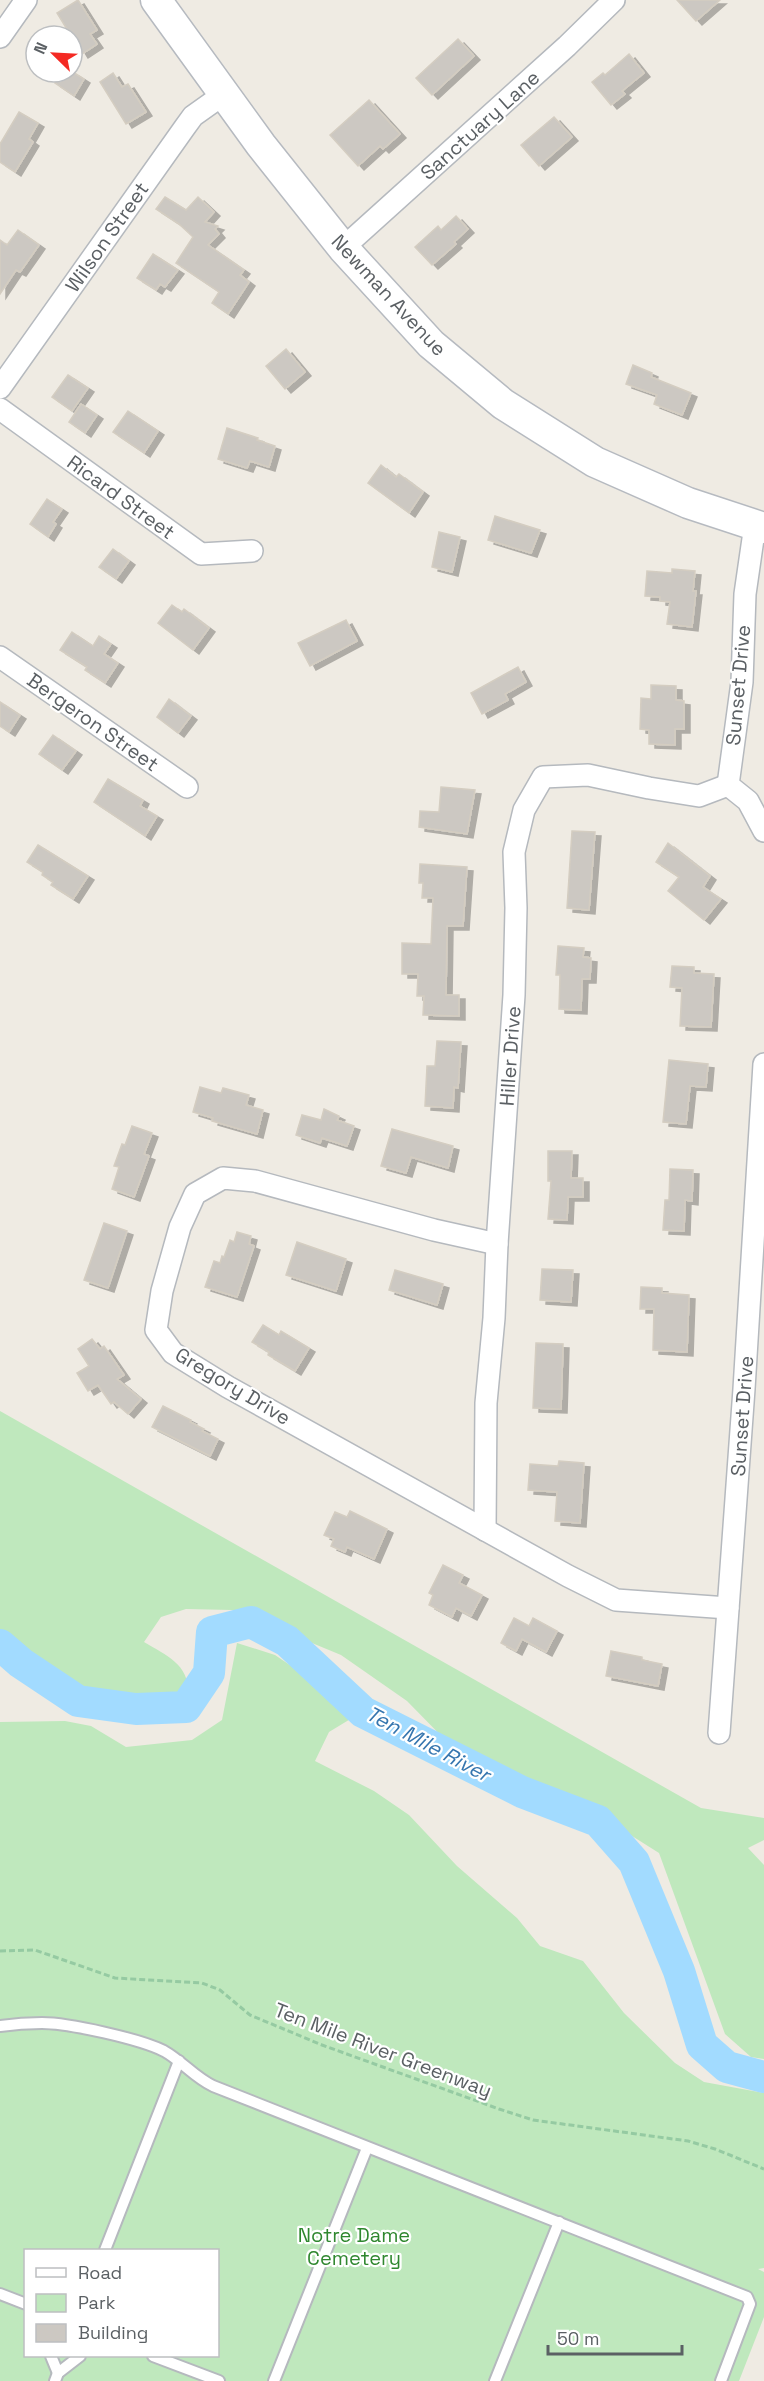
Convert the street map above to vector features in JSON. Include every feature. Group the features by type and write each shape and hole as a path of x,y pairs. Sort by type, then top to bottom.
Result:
{"main road":[{"name":"Newman Avenue","path":"156,0 261,145 343,248 430,344 503,404 595,462 688,503 760,526"}],"street":[{"path":"0,37 26,0"},
{"name":"Sanctuary Lane","path":"343,248 614,0"},
{"name":"Wilson Street","path":"0,388 193,116 224,94"},
{"name":"Ricard Street","path":"0,409 201,554 252,551"},
{"name":"Sunset Drive","path":"728,785 742,682 745,594 760,526"},
{"name":"Bergeron Street","path":"0,657 187,787"},
{"name":"Hiller Drive","path":"485,1530 486,1403 494,1318 514,995 516,908 514,852 524,810 543,777 588,775 699,796 728,785"},
{"path":"728,785 748,801 764,831"},
{"name":"Sunset Drive","path":"719,1733 764,1064"},
{"name":"Gregory Drive","path":"497,1244 434,1230 255,1181 223,1178 195,1194 180,1227 162,1291 156,1330 173,1353 200,1370 568,1576 616,1600 728,1608"}],"lane":[{"path":"0,2025 44,2023 74,2027 149,2044 166,2052 195,2076 213,2086 747,2297 750,2304 721,2381"},
{"path":"105,2249 179,2061"},
{"path":"274,2381 367,2148"},
{"path":"495,2381 559,2222"},
{"path":"0,2294 24,2303"},
{"path":"51,2357 56,2377 78,2357"},
{"path":"158,2357 219,2381"}],"path":[{"name":"Ten Mile River Greenway","path":"0,1951 35,1950 115,1978 202,1983 220,1990 250,2015 322,2045 498,2109 533,2120 688,2142 715,2149 764,2169"}],"green space":[{"path":"0,1411 701,1808 764,1818 764,1840 748,1848 764,1865 764,2059 751,2057 725,2034 659,1853 575,1800 457,1752 407,1701 341,1655 232,1610 186,1609 161,1617 144,1642 175,1662 185,1675 189,1694 164,1709 137,1709 115,1705 74,1685 0,1632"},
{"name":"Notre Dame Cemetery","path":"237,1643 275,1655 334,1695 357,1715 329,1732 315,1761 374,1791 409,1815 457,1866 517,1918 540,1946 583,1961 624,2013 675,2063 704,2082 764,2093 764,2268 758,2269 764,2272 764,2317 739,2381 0,2381 0,1722 65,1721 91,1726 126,1747 192,1740 222,1720"}],"building":[{"path":"78,0 97,30 90,34 97,44 84,53 84,24 64,24 57,13"},
{"path":"677,0 720,0 696,21"},
{"path":"458,39 474,56 432,95 416,78"},
{"path":"629,54 644,73 622,91 625,94 611,105 592,82 603,73 605,75"},
{"path":"113,73 122,87 128,84 146,112 126,124 100,82"},
{"path":"56,84 81,84 74,96"},
{"path":"369,100 400,134 383,149 380,146 358,166 330,135"},
{"path":"19,112 38,123 29,139 33,142 15,172 0,162 0,144"},
{"path":"554,117 572,137 539,166 521,145"},
{"path":"165,197 186,210 198,197 214,212 205,222 218,226 215,229 219,234 208,245 244,270 240,275 249,282 228,314 212,303 219,292 176,263 193,237 179,224 156,209"},
{"path":"456,216 468,229 454,242 456,244 432,265 415,247 438,226 441,230"},
{"path":"18,230 39,245 20,272 16,270 0,294 0,240 7,245"},
{"path":"153,254 178,270 165,287 160,284 156,290 137,278"},
{"path":"286,349 305,372 285,389 266,366"},
{"path":"633,365 652,373 651,377 691,393 682,415 654,404 657,395 626,384"},
{"path":"68,375 88,388 72,411 52,397"},
{"path":"81,404 97,415 85,433 69,422"},
{"path":"128,411 158,431 144,453 113,432"},
{"path":"227,428 275,446 269,467 250,461 247,468 218,459"},
{"path":"381,465 396,477 399,474 423,492 409,513 368,483"},
{"path":"47,499 62,509 53,522 56,524 48,537 30,524"},
{"path":"495,516 540,530 531,553 488,540"},
{"path":"439,532 460,537 452,572 432,567"},
{"path":"113,549 129,561 116,579 99,567"},
{"path":"672,569 695,571 693,591 696,591 692,627 667,624 670,602 660,601 660,597 645,596 647,571 672,573"},
{"path":"172,605 182,612 184,609 209,628 193,650 158,623"},
{"path":"346,620 357,641 310,666 298,643"},
{"path":"72,632 93,646 99,636 111,644 104,654 118,663 105,683 85,670 87,667 60,650"},
{"path":"518,667 526,682 505,694 508,700 482,714 471,693"},
{"path":"651,685 676,686 676,700 684,701 684,729 675,729 675,745 649,744 649,730 640,729 641,698 651,699"},
{"path":"169,699 191,716 178,733 157,717"},
{"path":"0,702 20,715 9,732 0,726"},
{"path":"53,735 76,751 62,770 39,754"},
{"path":"108,779 143,800 140,806 157,816 145,836 94,802"},
{"path":"441,787 475,790 467,834 419,827 420,811 439,812"},
{"path":"572,831 595,832 589,910 567,908"},
{"path":"668,843 710,876 703,887 721,899 704,920 668,891 679,877 656,862"},
{"path":"38,845 88,876 73,899 51,885 53,882 42,875 43,872 27,862"},
{"path":"420,864 467,867 463,926 447,926 446,995 459,995 459,1016 423,1015 424,996 417,996 418,974 402,974 402,943 431,944 433,898 422,898 423,883 419,883"},
{"path":"558,946 584,948 583,957 591,958 590,979 582,979 581,1010 559,1009 560,975 556,975"},
{"path":"672,966 694,967 694,973 714,974 711,1027 680,1026 682,988 670,987"},
{"path":"437,1041 461,1042 458,1088 454,1087 453,1108 425,1106 427,1066 435,1066"},
{"path":"669,1060 708,1064 706,1087 690,1086 686,1124 663,1122"},
{"path":"200,1087 221,1093 223,1088 249,1095 246,1105 263,1110 257,1134 212,1121 213,1118 193,1112"},
{"path":"324,1109 339,1116 337,1120 354,1126 347,1146 322,1138 320,1143 296,1135 302,1115 321,1120"},
{"path":"132,1126 152,1133 144,1154 149,1156 134,1197 112,1189 119,1167 114,1166"},
{"path":"392,1129 453,1146 448,1168 411,1157 406,1173 381,1166"},
{"path":"548,1151 572,1151 571,1178 583,1178 583,1197 568,1197 567,1220 548,1219 551,1181 548,1181"},
{"path":"670,1169 693,1170 692,1201 685,1200 684,1231 663,1230 665,1200 669,1200"},
{"path":"104,1223 127,1231 108,1288 84,1280"},
{"path":"237,1232 251,1236 249,1244 254,1246 237,1297 205,1287 214,1261 220,1263 230,1240 234,1242"},
{"path":"297,1242 346,1259 336,1291 286,1275"},
{"path":"542,1269 573,1270 571,1302 540,1300"},
{"path":"395,1270 443,1284 437,1305 389,1290"},
{"path":"641,1287 662,1288 662,1293 689,1295 687,1352 653,1350 654,1309 640,1309"},
{"path":"263,1325 279,1335 281,1331 309,1348 295,1371 268,1355 269,1352 252,1342"},
{"path":"92,1339 100,1349 104,1346 124,1375 117,1379 141,1399 128,1414 114,1402 111,1404 98,1385 88,1391 77,1373 89,1366 78,1349"},
{"path":"536,1343 563,1344 561,1409 533,1408"},
{"path":"163,1406 191,1420 190,1422 204,1429 202,1431 218,1439 210,1456 152,1427"},
{"path":"559,1461 584,1463 580,1523 555,1521 557,1492 528,1490 530,1464 558,1466"},
{"path":"350,1511 387,1529 374,1559 347,1547 345,1552 331,1546 334,1539 324,1535 335,1512 347,1517"},
{"path":"443,1565 463,1575 459,1583 482,1595 471,1616 456,1608 452,1617 429,1605 433,1595 429,1593"},
{"path":"514,1618 529,1626 533,1618 557,1631 546,1652 522,1639 516,1651 501,1643"},
{"path":"611,1651 642,1657 642,1660 662,1664 658,1686 606,1676"}],"waterway":[{"name":"Ten Mile River","path":"0,1645 21,1663 78,1701 136,1709 186,1707 209,1673 212,1632 251,1622 287,1641 363,1712 522,1792 598,1821 634,1862 679,1971 702,2045 727,2067 764,2077"}]}
